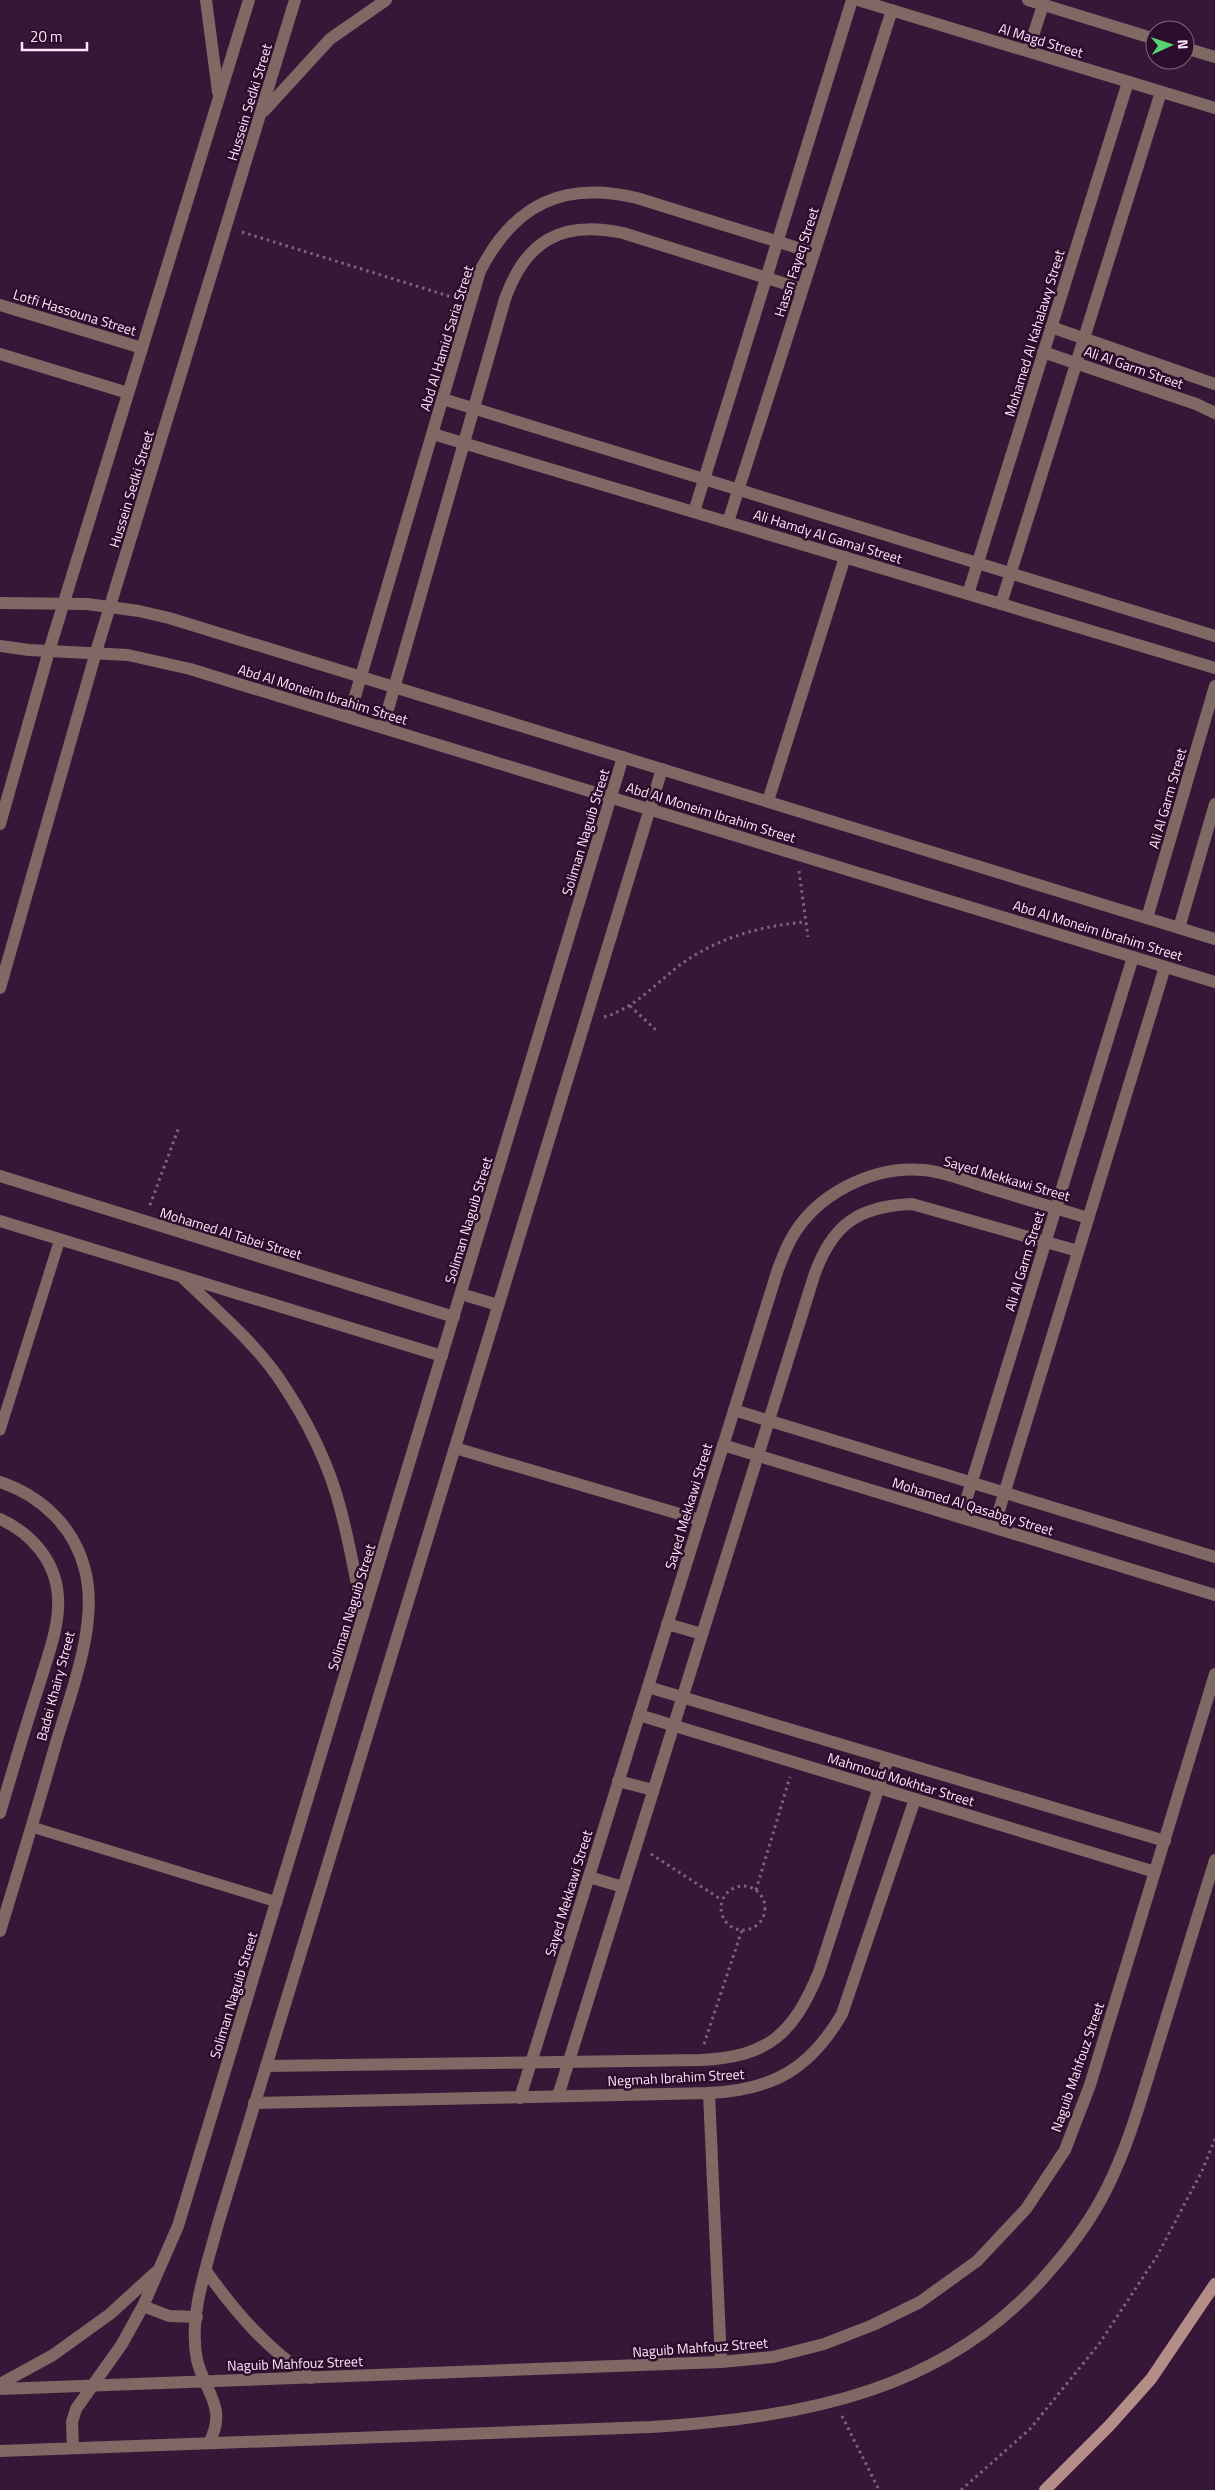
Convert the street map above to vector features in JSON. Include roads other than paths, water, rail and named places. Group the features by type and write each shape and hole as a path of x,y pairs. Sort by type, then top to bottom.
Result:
{"main road":[{"path":"1045,2490 1109,2426 1151,2379 1215,2284"}],"street":[{"path":"206,0 219,98"},
{"path":"0,824 49,651 249,0"},
{"name":"Hussein Sedki Street","path":"0,988 96,652 295,0"},
{"path":"260,115 330,39 386,0"},
{"name":"Hassn Fayeq Street","path":"694,512 852,0"},
{"name":"Al Magd Street","path":"858,0 1215,108"},
{"path":"1028,0 1145,36"},
{"path":"1028,51 1043,4"},
{"name":"Hassn Fayeq Street","path":"728,522 892,10"},
{"path":"1195,51 1215,57"},
{"name":"Mohamed Al Kahalawy Street","path":"968,594 1128,82"},
{"path":"1001,604 1161,92"},
{"name":"Abd Al Hamid Saria Street","path":"349,717 480,271 493,246 510,226 532,209 557,197 584,192 611,192 637,198 814,253"},
{"path":"383,727 465,443 504,299 513,275 528,254 549,239 573,230 599,228 623,233 802,289"},
{"name":"Lotfi Hassouna Street","path":"0,305 142,348"},
{"name":"Ali Al Garm Street","path":"1051,327 1215,384"},
{"name":"Ali Al Garm Street","path":"1043,352 1196,404 1215,413"},
{"path":"0,354 128,393"},
{"name":"Ali Hamdy Al Gamal Street","path":"443,399 1215,636"},
{"name":"Ali Hamdy Al Gamal Street","path":"432,434 1215,668"},
{"path":"768,802 845,557"},
{"name":"Abd Al Moneim Ibrahim Street","path":"0,603 39,605 64,603 110,606 169,618 1215,939"},
{"name":"Abd Al Moneim Ibrahim Street","path":"0,646 49,651 96,652 159,661 383,727 1215,982"},
{"name":"Ali Al Garm Street","path":"1147,918 1215,686"},
{"name":"Soliman Naguib Street","path":"73,2448 72,2422 76,2409 122,2344 143,2306 161,2267 191,2185 623,757"},
{"path":"209,2443 214,2433 217,2411 210,2390 204,2381 198,2360 195,2338 206,2271 218,2224 662,769"},
{"path":"1179,928 1215,804"},
{"name":"Ali Al Garm Street","path":"961,1518 1133,957"},
{"path":"994,1527 1165,967"},
{"name":"Sayed Mekkawi Street","path":"520,2098 778,1270 790,1240 809,1215 832,1194 860,1180 891,1171 924,1170 955,1177 1088,1218"},
{"name":"Mohamed Al Tabei Street","path":"0,1176 454,1318"},
{"path":"558,2096 769,1420 821,1257 831,1239 845,1225 862,1213 886,1205 912,1204 1078,1251"},
{"path":"0,1221 442,1356"},
{"path":"182,1277 245,1338 277,1376 304,1418 326,1463 341,1510 363,1618"},
{"path":"461,1294 498,1305"},
{"name":"Mohamed Al Qasabgy Street","path":"734,1410 1215,1557"},
{"name":"Mohamed Al Qasabgy Street","path":"723,1445 1215,1595"},
{"path":"455,1448 700,1520"},
{"name":"Badei Khairy Street","path":"0,1482 37,1498 58,1518 75,1543 85,1570 89,1599 80,1659 0,1931"},
{"name":"Badei Khairy Street","path":"0,1518 15,1525 37,1544 52,1569 58,1597 55,1626 48,1653 0,1813"},
{"path":"667,1624 702,1634"},
{"name":"Naguib Mahfouz Street","path":"0,2389 720,2362 773,2357 824,2344 873,2325 912,2306 977,2261 1026,2209 1064,2150 1090,2085 1215,1674"},
{"name":"Mahmoud Mokhtar Street","path":"648,1687 1164,1841"},
{"name":"Mahmoud Mokhtar Street","path":"639,1715 1155,1872"},
{"name":"Negmah Ibrahim Street","path":"266,2066 700,2060 730,2059 754,2051 777,2038 795,2020 809,1997 819,1972 888,1758"},
{"path":"618,1782 653,1790"},
{"name":"Negmah Ibrahim Street","path":"254,2103 737,2092 763,2085 788,2074 810,2058 828,2037 842,2014 915,1799"},
{"path":"0,2451 715,2423 776,2415 836,2402 894,2383 946,2358 994,2325 1030,2293 1075,2241 1106,2192 1129,2138 1215,1860"},
{"path":"589,1877 624,1886"},
{"path":"709,2093 720,2362"},
{"path":"0,2384 53,2356 110,2314 161,2267"},
{"path":"206,2271 243,2320 264,2342 287,2362 311,2378"},
{"path":"143,2306 169,2316 197,2317"}],"lane":[{"path":"0,1430 60,1239"},
{"path":"32,1827 278,1902"}]}
